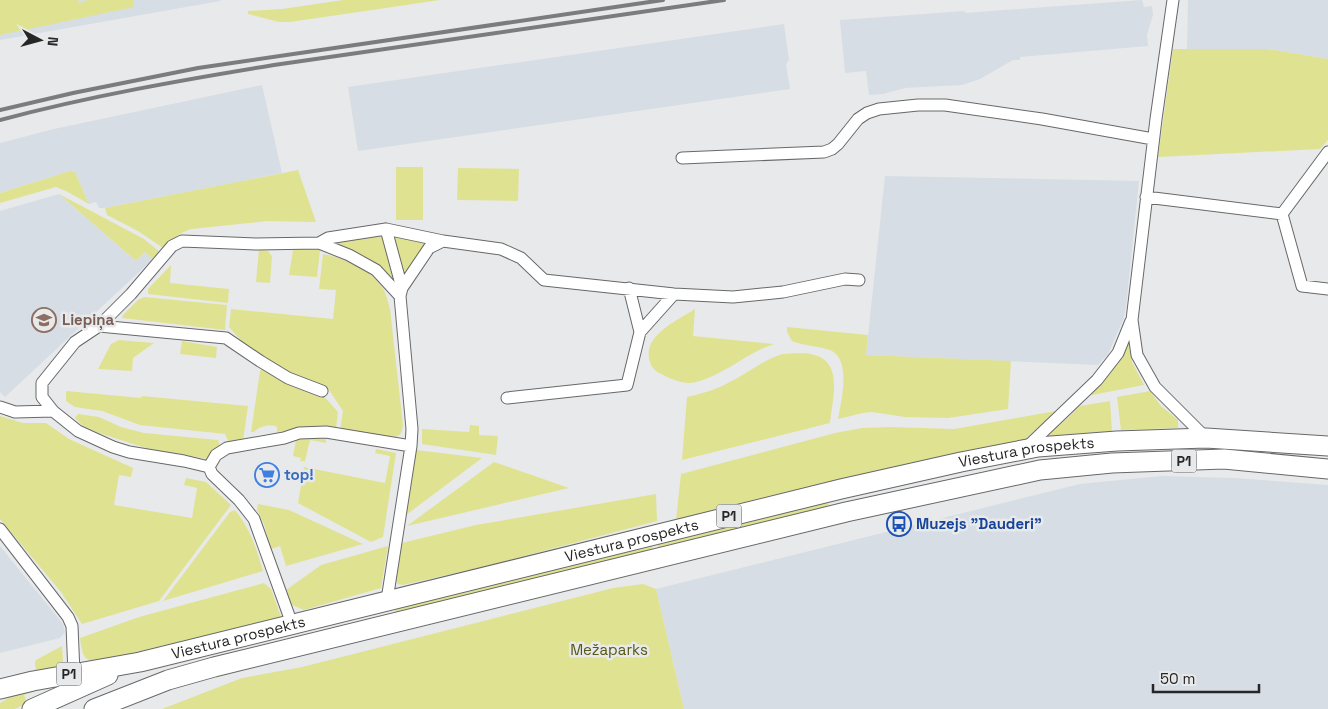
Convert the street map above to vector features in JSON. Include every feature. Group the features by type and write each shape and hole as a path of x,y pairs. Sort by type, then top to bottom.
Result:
{"main road":[{"name":"Viestura prospekts","path":"0,689 74,673 140,662 841,489 1023,450 1117,441 1206,438 1328,446"},
{"name":"Viestura prospekts","path":"94,709 176,678 846,512 1002,477 1040,470 1112,463 1224,460 1328,469"},
{"path":"841,489 846,512"},
{"path":"387,600 388,624"},
{"path":"32,709 69,691 140,662"}],"street":[{"path":"1173,0 1153,139 1132,320 1137,355 1155,387 1206,438"},
{"path":"682,158 824,152 838,144 858,119 867,113 880,109 918,105 954,106 1042,119 1153,139"},
{"path":"1282,214 1328,152"},
{"path":"1146,198 1282,214"},
{"path":"1282,214 1302,286 1328,289"},
{"path":"386,229 401,292 412,429 387,600"},
{"path":"319,243 328,238 386,229 501,249 521,258 544,280 674,294 733,297 783,292 845,279 859,280"},
{"path":"401,292 429,248 443,240"},
{"path":"209,467 129,452 113,447 78,431 53,411 42,397 42,383 75,342 99,326 131,294 172,246 182,241 256,244 319,243 349,255 376,270 401,292"},
{"path":"507,398 627,385 640,332 629,288"},
{"path":"640,332 674,294"},
{"path":"1023,450 1097,380 1118,353 1132,320"},
{"path":"99,326 226,338 288,378 322,391"},
{"path":"0,407 15,412 53,411"},
{"path":"209,467 216,455 227,448 284,438 299,433 326,432 411,446"},
{"path":"209,467 212,474 254,519 292,624"},
{"path":"0,529 68,617 72,626 74,673"}],"shaded area":[{"path":"0,0 220,0 220,1 0,40"},
{"path":"1142,0 1144,7 1152,6 1153,15 1147,35 1148,46 1020,57 1020,60 1013,60 980,79 962,85 905,88 883,94 869,95 866,71 845,73 840,20"},
{"path":"1188,0 1328,0 1328,59 1268,49 1187,49"},
{"path":"784,24 789,60 786,64 790,89 358,151 348,87"},
{"path":"262,85 282,173 105,208 99,208 96,202 89,204 75,172 70,171 0,193 0,143 54,129"},
{"path":"885,176 1139,181 1126,307 1123,320 1108,354 1098,365 866,355"},
{"name":"Liepiņa","path":"59,194 136,261 145,252 153,259 5,397 0,392 0,211"},
{"path":"1161,476 1234,478 1328,485 1328,709 684,709 656,589 1080,484"},
{"path":"0,546 63,624 65,632 60,638 0,653"}],"green space":[{"path":"0,0 78,0 79,3 88,0 133,0 134,7 0,35"},
{"path":"343,0 440,0 290,22 279,22 248,14 248,11 282,9"},
{"path":"1173,49 1268,49 1328,59 1328,140 1320,149 1158,157"},
{"path":"396,167 423,167 423,220 396,220"},
{"path":"458,168 519,169 518,201 457,200"},
{"path":"298,170 316,222 267,221 192,229 180,234 163,248 138,231 107,215 105,208"},
{"path":"70,171 75,172 89,204 56,187 0,203 0,193"},
{"path":"59,194 144,239 160,252 153,259 145,252 136,261"},
{"path":"377,234 384,235 398,282 376,267 328,244"},
{"path":"394,236 430,242 401,276 393,238"},
{"path":"259,249 268,251 272,256 270,283 256,282"},
{"path":"293,250 320,250 317,277 289,275"},
{"path":"323,254 340,258 357,266 373,276 385,292 390,309 403,425 401,432 397,436 391,437 340,430 343,411 327,387 293,374 260,356 244,344 229,327 231,309 333,319 336,290 319,289"},
{"path":"171,265 170,283 229,289 228,303 148,294 148,289"},
{"path":"144,297 227,305 225,330 122,318 138,300"},
{"path":"695,309 693,336 774,344 707,379 692,383 667,377 653,368 650,362 651,344 663,330"},
{"path":"787,327 868,335 866,355 1011,361 1008,409 948,418 905,417 872,412 838,419 843,392 841,362 837,355 830,350 792,341 787,332"},
{"path":"1128,337 1132,362 1144,385 1087,396"},
{"path":"119,340 154,343 133,358 132,371 98,369 111,344"},
{"path":"182,341 217,347 216,358 180,354"},
{"path":"802,353 814,355 823,359 829,365 834,383 830,423 682,460 687,397 708,392 783,354"},
{"path":"263,368 321,393 338,412 336,429 296,429 277,432 277,427 268,426 251,432 260,371"},
{"path":"66,391 248,406 243,441 229,443 225,434 140,425 102,411 75,407 66,401"},
{"path":"1150,391 1161,406 1178,420 1178,428 1121,430 1117,397"},
{"path":"1110,401 1112,431 1048,436 1080,406"},
{"path":"1056,411 1021,443 676,520 681,474 835,433 862,428 954,429"},
{"path":"78,414 99,417 121,427 144,433 218,440 220,446 208,459 149,449 83,426 75,418"},
{"path":"0,416 23,423 46,423 69,439 133,468 131,477 119,475 114,505 192,518 197,488 184,485 186,478 206,482 231,505 159,601 82,624 61,592 0,519"},
{"path":"470,425 479,426 479,435 498,436 496,455 422,444 422,429 469,432"},
{"path":"297,435 326,439 326,443 310,440 305,461 300,461 301,458 293,456"},
{"path":"376,449 396,453 383,537 371,542 298,503 304,467 385,483 390,456 375,453"},
{"path":"416,450 482,458 406,515"},
{"path":"494,462 569,488 407,526"},
{"path":"656,494 657,521 482,567 403,585 396,582 402,543 476,525"},
{"path":"826,502 829,505 827,508 658,550 658,543"},
{"path":"258,504 289,510 363,544 286,566 280,546 271,549 264,524 257,510"},
{"path":"235,510 249,532 263,571 163,601 230,512"},
{"path":"652,544 653,551 397,613 394,609 397,607"},
{"path":"388,546 381,588 304,610 290,604 286,590 321,565"},
{"path":"264,583 271,589 281,617 96,662 85,657 81,647 80,638 139,617"},
{"name":"Mežaparks","path":"643,584 656,589 684,709 162,709 242,678 302,667 613,588"},
{"path":"62,646 63,662 59,668 36,675 36,660"},
{"path":"32,690 33,692 24,695 27,703 15,709 0,709 0,703 13,695"}],"railway":[{"path":"0,110 198,68 663,0"},
{"path":"0,120 102,96 274,65 724,0"}],"place":[{"name":"Liepiņa","path":"44,320"},
{"name":"top!","path":"267,475"},
{"name":"Muzejs \"Dauderi\"","path":"899,524"}]}
